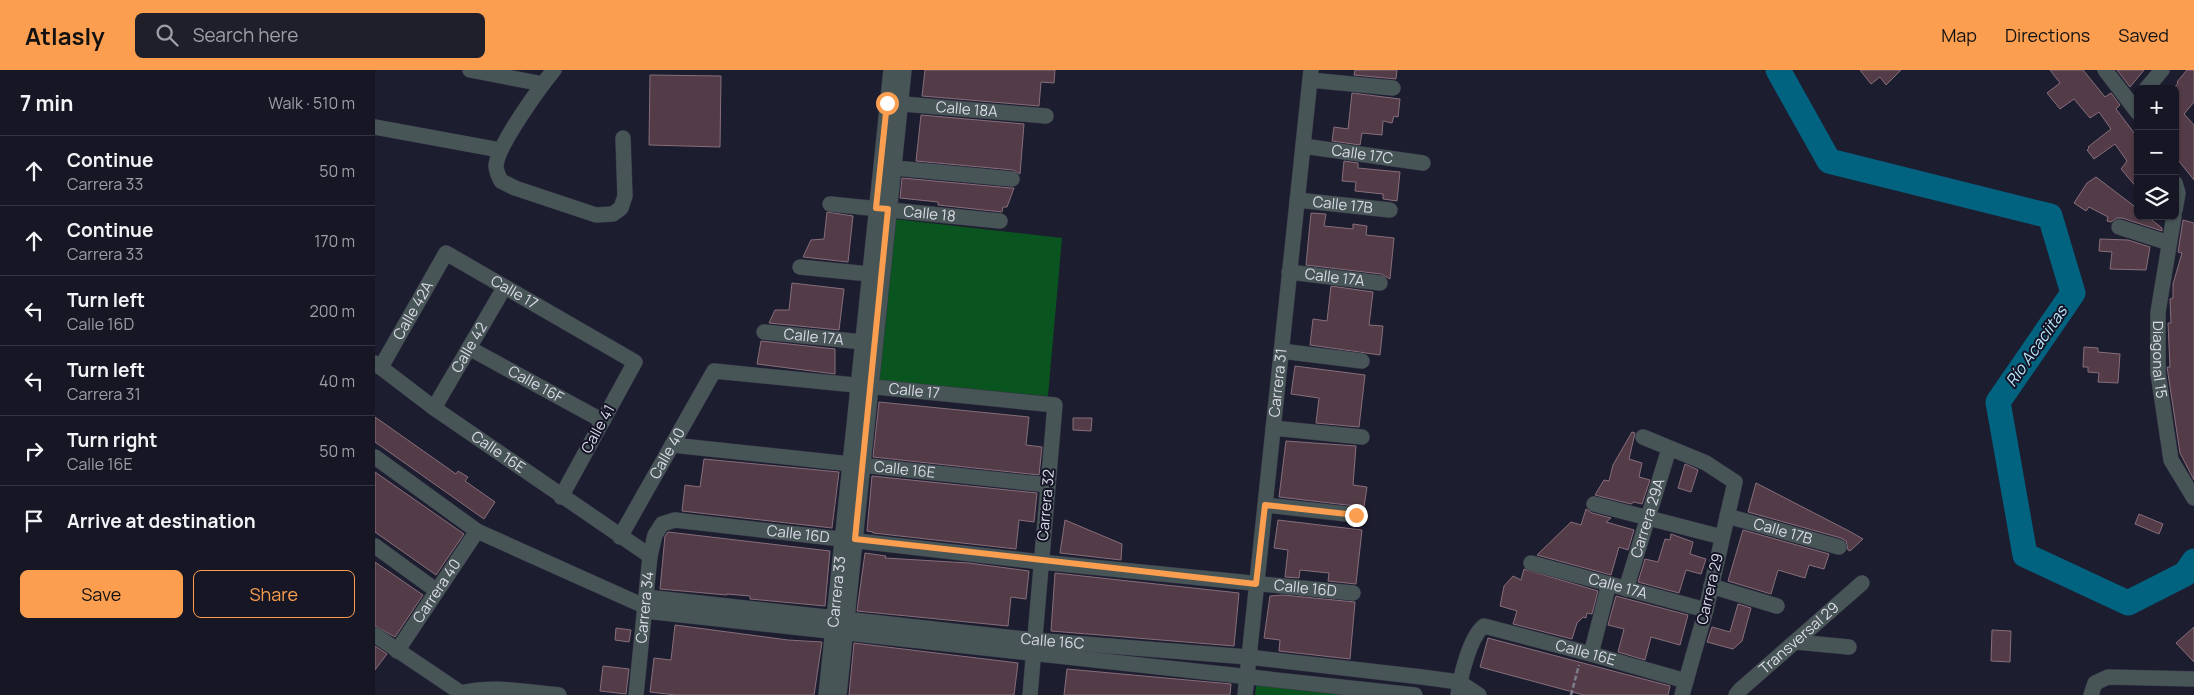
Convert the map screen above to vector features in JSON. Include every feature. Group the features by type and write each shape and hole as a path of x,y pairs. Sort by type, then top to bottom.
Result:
{"street":[{"path":"470,70 543,84"},
{"path":"554,70 501,150 496,167 501,181 515,188 596,214 613,214 621,208 625,196 623,138"},
{"name":"Carrera 33","path":"891,70 894,104"},
{"name":"Carrera 33","path":"839,695 840,625 882,209 894,104 904,70"},
{"path":"2105,70 2134,103"},
{"path":"2149,85 2162,70"},
{"path":"1311,75 1393,88"},
{"name":"Carrera 31","path":"1245,695 1247,657 1311,75"},
{"name":"Calle 18A","path":"894,104 1046,116"},
{"path":"375,127 501,150"},
{"name":"Calle 17C","path":"1303,146 1423,163"},
{"path":"887,167 1012,179"},
{"name":"Calle 17B","path":"1297,200 1390,210"},
{"name":"Calle 18","path":"829,204 1000,221"},
{"name":"Carrera 33","path":"864,387 863,342 869,274 882,209"},
{"name":"Diagonal 15","path":"2173,220 2158,312 2158,373 2171,460 2193,497"},
{"path":"2119,227 2169,243"},
{"name":"Calle 17","path":"446,253 635,362"},
{"name":"Calle 42A","path":"378,365 446,253"},
{"path":"800,267 869,274"},
{"name":"Calle 17A","path":"1289,272 1380,283"},
{"name":"Calle 42","path":"434,408 504,288"},
{"name":"Calle 17A","path":"764,332 863,342"},
{"name":"Calle 16F","path":"469,348 603,421"},
{"path":"1281,351 1362,361"},
{"name":"Calle 41","path":"561,497 635,362"},
{"name":"Calle 16E","path":"378,365 434,408 561,497 650,556"},
{"name":"Calle 17","path":"714,371 1055,405"},
{"name":"Calle 40","path":"620,537 714,371"},
{"name":"Carrera 32","path":"1030,695 1055,405"},
{"path":"1273,428 1362,437"},
{"path":"1643,437 1669,449"},
{"name":"Calle 16E","path":"672,445 1048,485"},
{"name":"Carrera 29","path":"1669,449 1706,463 1735,482 1706,610 1684,688"},
{"name":"Carrera 29A","path":"1627,589 1669,449"},
{"path":"375,457 477,530"},
{"path":"1594,504 1722,537"},
{"path":"1265,505 1356,515"},
{"name":"Calle 17B","path":"1727,516 1839,547"},
{"name":"Calle 16D","path":"662,524 675,520 1041,562 1353,593"},
{"name":"Carrera 34","path":"636,695 650,556 655,536 662,524"},
{"name":"Carrera 40","path":"397,651 477,530"},
{"name":"Calle 16C","path":"477,530 645,605 1034,646 1247,677 1415,695"},
{"path":"375,546 437,591"},
{"name":"Calle 17A","path":"1531,563 1706,610"},
{"name":"Transversal 29","path":"1736,695 1739,690 1862,583"},
{"path":"1587,652 1609,584"},
{"path":"1711,586 1777,606"},
{"name":"Carrera 33","path":"826,695 840,625"},
{"name":"Calle 16E","path":"1459,689 1474,641 1478,632 1484,626 1587,652 1684,688"},
{"path":"375,635 461,694 475,689 493,688 559,695"},
{"path":"1796,642 1849,647"},
{"name":"Calle 16C","path":"1034,646 1247,657 1459,689"},
{"path":"2091,695 2095,683 2108,677 2194,679"},
{"path":"1459,689 1476,695"}],"path":[{"path":"1571,695 1587,652"}],"green space":[{"path":"894,219 1062,238 1048,396 876,381"},
{"path":"1257,679 1347,695 1255,695"}],"building":[{"path":"925,70 1055,70 1054,83 1041,82 1039,106 922,96"},
{"path":"1355,70 1397,70 1396,79 1354,75"},
{"path":"1860,70 1901,70 1886,85 1880,77 1871,84"},
{"path":"2050,70 2083,70 2105,97 2111,93 2120,105 2116,109 2134,133 2134,184 2121,169 2127,161 2115,144 2094,159 2087,150 2088,147 2111,129 2099,112 2090,118 2074,99 2060,109 2047,93 2060,83"},
{"path":"2117,70 2144,70 2130,87"},
{"path":"2187,70 2194,70 2194,102 2184,114 2194,125 2194,180 2179,161 2179,85 2176,85"},
{"path":"650,75 721,76 720,147 649,145"},
{"path":"1352,93 1400,99 1398,117 1394,116 1392,123 1383,121 1382,135 1362,133 1360,145 1332,141 1334,127 1348,129"},
{"path":"921,115 1024,124 1020,174 1013,170 916,161"},
{"path":"1344,161 1358,163 1358,168 1400,172 1397,201 1383,199 1383,194 1355,191 1356,182 1342,181"},
{"path":"2096,177 2134,206 2134,220 2152,220 2162,228 2162,231 2122,218 2117,218 2111,222 2107,221 2108,217 2089,207 2086,211 2074,203 2087,183"},
{"path":"902,178 1014,188 1007,207 1003,207 1002,212 938,205 938,202 900,198"},
{"path":"827,212 853,216 848,262 803,257 811,240 824,239"},
{"path":"1311,213 1326,214 1324,226 1353,229 1353,224 1367,226 1366,235 1394,238 1390,279 1381,274 1306,265"},
{"path":"2183,220 2194,223 2194,480 2180,453 2167,367 2170,367 2168,323 2171,323 2170,299 2173,298 2173,284 2182,253 2178,252"},
{"path":"2100,239 2128,240 2150,247 2146,270 2110,269 2112,252 2099,251"},
{"path":"792,283 844,289 839,330 769,323 775,310 789,310"},
{"path":"1331,286 1373,292 1369,325 1383,326 1380,355 1310,345 1313,319 1327,321"},
{"path":"761,341 835,349 835,374 757,364"},
{"path":"2084,347 2098,348 2098,352 2120,354 2118,383 2098,382 2099,373 2088,372 2088,367 2083,367"},
{"path":"1295,366 1365,375 1359,427 1316,423 1319,398 1291,394"},
{"path":"879,402 1029,417 1026,445 1042,447 1039,475 873,457"},
{"path":"375,417 456,474 458,471 468,477 465,481 495,502 484,519 375,442"},
{"path":"1073,418 1092,418 1091,431 1073,430"},
{"path":"1632,432 1635,433 1629,459 1642,463 1639,477 1650,480 1642,504 1634,502 1631,504 1595,495 1604,480 1609,481 1613,465"},
{"path":"1286,441 1356,446 1353,485 1367,487 1364,507 1279,497"},
{"path":"704,459 839,472 832,528 682,511 685,485 700,487"},
{"path":"1685,464 1698,470 1691,492 1678,488"},
{"path":"375,472 464,534 436,575 375,532"},
{"path":"872,476 1037,493 1034,522 1019,520 1016,549 873,533 867,531"},
{"path":"1756,483 1863,539 1850,551 1846,541 1841,538 1748,512"},
{"path":"1586,509 1592,513 1611,518 1606,522 1634,530 1628,550 1619,547 1611,575 1537,555 1571,522 1581,525"},
{"path":"2139,514 2163,524 2159,534 2135,524"},
{"path":"1065,520 1122,544 1121,560 1060,553"},
{"path":"1278,520 1362,530 1356,584 1328,581 1329,573 1300,570 1299,578 1285,577 1288,550 1274,548"},
{"path":"1743,530 1829,554 1824,569 1809,565 1805,578 1778,570 1771,594 1728,581"},
{"path":"668,532 830,551 825,606 750,599 750,596 660,589 665,536"},
{"path":"1671,534 1693,542 1690,554 1706,559 1701,574 1686,570 1679,593 1638,582 1645,559 1658,562 1665,539 1670,540"},
{"path":"865,553 886,556 885,558 969,563 1029,571 1026,599 1011,597 1008,626 857,611"},
{"path":"375,562 423,595 395,637 375,626"},
{"path":"1524,569 1598,591 1592,614 1587,613 1586,618 1583,617 1577,623 1572,639 1513,624 1517,611 1500,606 1504,586 1513,576 1521,580"},
{"path":"1055,573 1239,593 1234,646 1051,631"},
{"path":"1283,595 1355,602 1350,659 1279,651 1280,640 1264,638 1270,596"},
{"path":"1616,596 1688,615 1680,645 1651,637 1645,660 1618,652 1624,629 1608,625"},
{"path":"1738,604 1751,608 1742,641 1733,649 1707,642 1712,627 1730,632"},
{"path":"675,625 788,640 822,642 814,695 676,695 650,692 654,658 671,660"},
{"path":"2194,627 2194,662 2176,643"},
{"path":"616,628 631,630 629,642 615,640"},
{"path":"1992,630 2011,631 2010,662 1991,661"},
{"path":"1488,638 1670,686 1668,695 1584,695 1480,667"},
{"path":"854,643 1018,663 1014,695 849,695"},
{"path":"375,646 387,654 375,670"},
{"path":"603,666 629,669 626,694 600,691"},
{"path":"1067,669 1231,684 1230,695 1064,695"}],"waterway":[{"name":"Río Acaciitas","path":"1778,70 1829,161 2050,216 2073,293 1998,402 2025,555 2128,603 2185,574 2194,561"}],"route":[{"path":"887,103 876,208 888,209 855,539 1041,562 1256,584 1265,505 1356,515"}]}
